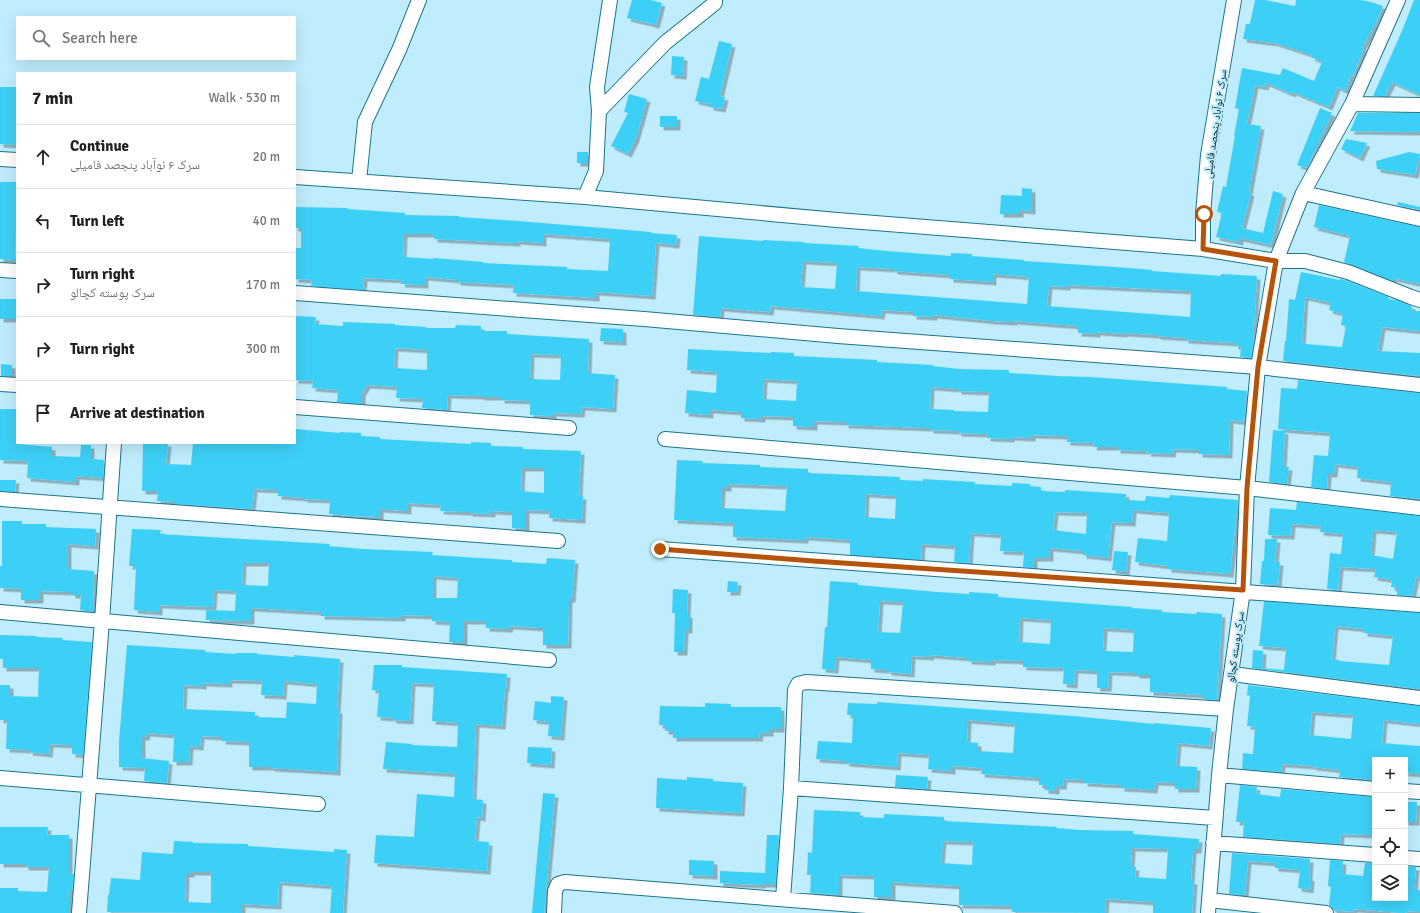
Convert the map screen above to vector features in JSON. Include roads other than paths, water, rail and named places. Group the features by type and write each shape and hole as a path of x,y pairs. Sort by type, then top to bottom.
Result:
{"street":[{"path":"359,181 365,122 399,50 419,0"},
{"path":"585,197 596,172 599,111 597,87 610,0"},
{"path":"599,111 665,43 714,3 715,0"},
{"name":"سرک ۶ نوآباد پنجصد فامیلی","path":"1203,249 1208,155 1234,0"},
{"name":"سرک پوسته کچالو","path":"1208,906 1226,709 1243,590 1247,488 1258,367 1276,261 1303,193 1352,104 1398,0"},
{"path":"1352,104 1420,105"},
{"path":"0,159 16,160"},
{"path":"296,177 585,197 837,220 1203,249 1276,261 1305,261 1348,272 1420,300"},
{"path":"1303,193 1420,219"},
{"path":"0,270 16,271"},
{"path":"296,294 1258,367 1420,386"},
{"path":"0,384 16,385"},
{"path":"296,407 569,428"},
{"path":"665,439 1247,488 1420,508"},
{"path":"79,913 102,622 114,444"},
{"path":"0,499 558,542"},
{"path":"660,549 813,561 1243,590 1420,605"},
{"path":"0,612 549,660"},
{"path":"1232,674 1420,698"},
{"path":"783,899 791,788 795,690 798,684 806,682 1226,709"},
{"path":"1219,775 1372,789"},
{"path":"0,778 318,804"},
{"path":"791,788 1215,818"},
{"path":"1408,791 1420,792"},
{"path":"1213,842 1372,855"},
{"path":"1408,858 1420,859"},
{"path":"554,913 555,891 558,884 565,882 955,913"},
{"path":"1208,906 1326,913"}]}
